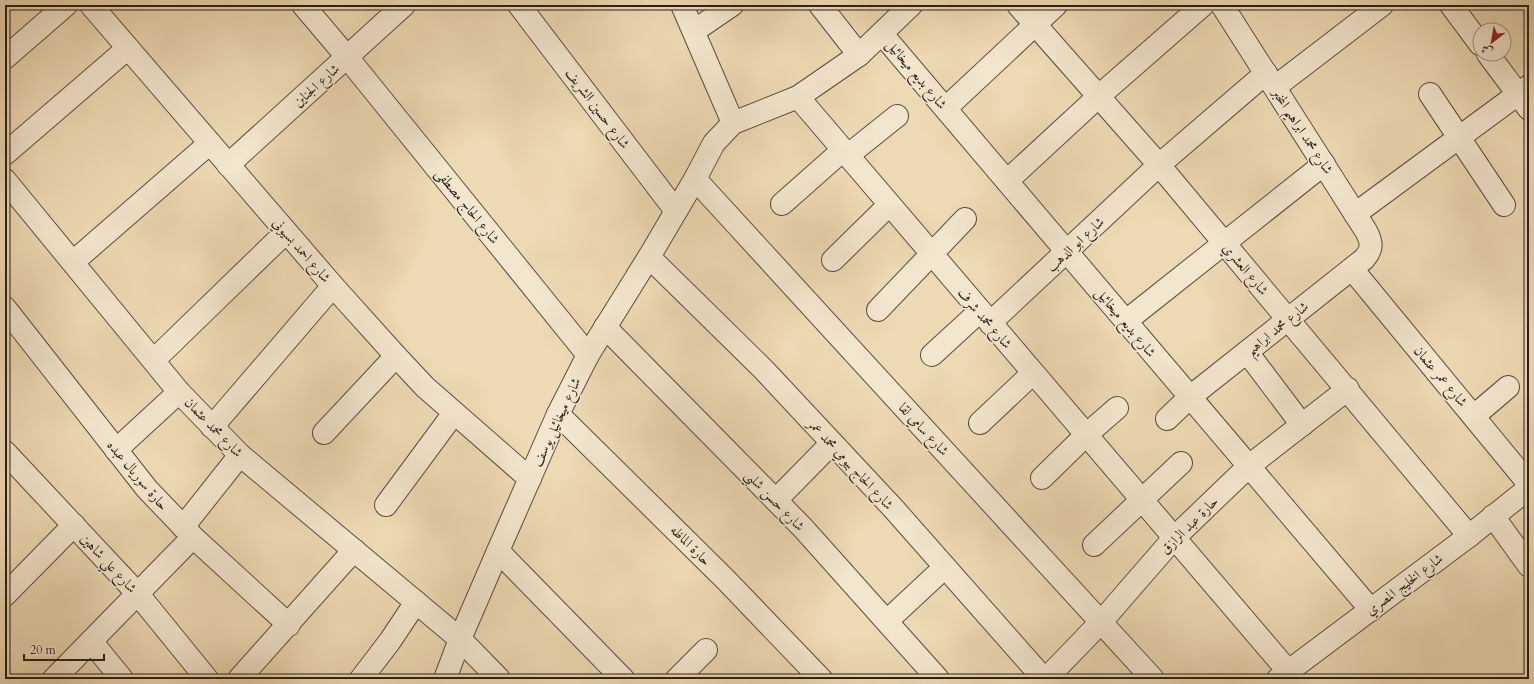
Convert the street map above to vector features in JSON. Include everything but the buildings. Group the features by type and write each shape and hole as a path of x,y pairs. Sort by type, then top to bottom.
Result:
{"street":[{"path":"5,58 66,5"},
{"name":"شارع الحاج مصطفى","path":"303,5 347,57 588,355"},
{"name":"شارع الجناين","path":"228,164 404,5"},
{"name":"شارع حسين الشريف","path":"519,5 676,211"},
{"path":"682,5 733,123 798,97 859,55 882,34 902,8"},
{"path":"694,31 732,5"},
{"path":"820,5 859,55"},
{"name":"شارع العشري","path":"1018,5 1160,165 1224,244 1348,389 1469,536"},
{"path":"946,108 1056,5"},
{"path":"1007,181 1099,96 1203,5"},
{"name":"شارع محمد ابراهيم المخبر","path":"1222,5 1324,164 1370,239 1372,246 1368,254 1358,264"},
{"name":"شارع ابو الدهب","path":"932,355 985,317 1067,251 1160,165 1270,80 1382,5"},
{"path":"1452,5 1472,33"},
{"name":"شارع احمد بسيوني","path":"97,7 128,48 286,232 396,356 425,387 530,479"},
{"name":"شارع بديع ميخائيل","path":"882,34 1370,610"},
{"path":"5,154 128,48"},
{"path":"1355,214 1459,137 1525,97 1495,62"},
{"path":"1430,94 1504,205"},
{"name":"شارع محمد شرف","path":"798,97 889,206 1174,538 1283,675"},
{"path":"782,204 845,153 897,116"},
{"name":"شارع ميخائيل يوسف","path":"444,679 498,550 558,414 588,355 649,257 695,179 714,143 733,123"},
{"path":"73,262 210,143"},
{"path":"1126,321 1324,164"},
{"name":"شارع سامي لقا","path":"695,179 1153,679"},
{"name":"شارع محمد عثمان","path":"6,184 73,262 180,392 212,427 240,455 460,639 499,679"},
{"path":"833,260 889,206"},
{"path":"878,310 965,219"},
{"path":"154,360 286,232"},
{"name":"شارع الحاج بيومي محمد عمر","path":"649,257 764,370 893,508 1045,679"},
{"name":"شارع محمد ابراهيم","path":"1167,419 1190,397 1358,264"},
{"name":"شارع عمر عثمان","path":"1358,264 1474,416 1529,484"},
{"path":"212,427 333,286"},
{"name":"حارة سوريال عبده","path":"5,308 147,489 188,532 289,625"},
{"name":"شارع حسن شلبي","path":"605,327 803,528 938,679"},
{"path":"1248,352 1302,425"},
{"path":"324,433 396,356"},
{"path":"980,423 1033,373"},
{"path":"1474,416 1508,387"},
{"name":"حارة عبد الرازق","path":"1045,679 1101,622 1174,538 1249,466 1348,389"},
{"path":"116,450 180,392"},
{"path":"1042,478 1116,408"},
{"path":"386,505 454,413"},
{"name":"حارة الماظه","path":"558,414 726,580 821,679"},
{"path":"776,500 832,443"},
{"name":"شارع علي شاهين","path":"5,452 138,593 207,679"},
{"path":"54,679 138,593 188,532 240,455"},
{"path":"1094,545 1181,463"},
{"name":"شارع الخليج المصري","path":"1283,675 1469,536 1529,488"},
{"path":"1493,516 1529,566"},
{"path":"5,595 74,525"},
{"path":"239,679 289,625 354,550"},
{"path":"498,550 623,679"},
{"path":"886,621 945,567"},
{"path":"361,679 390,641 416,602"},
{"path":"91,641 122,679"},
{"path":"677,679 706,650"}]}
